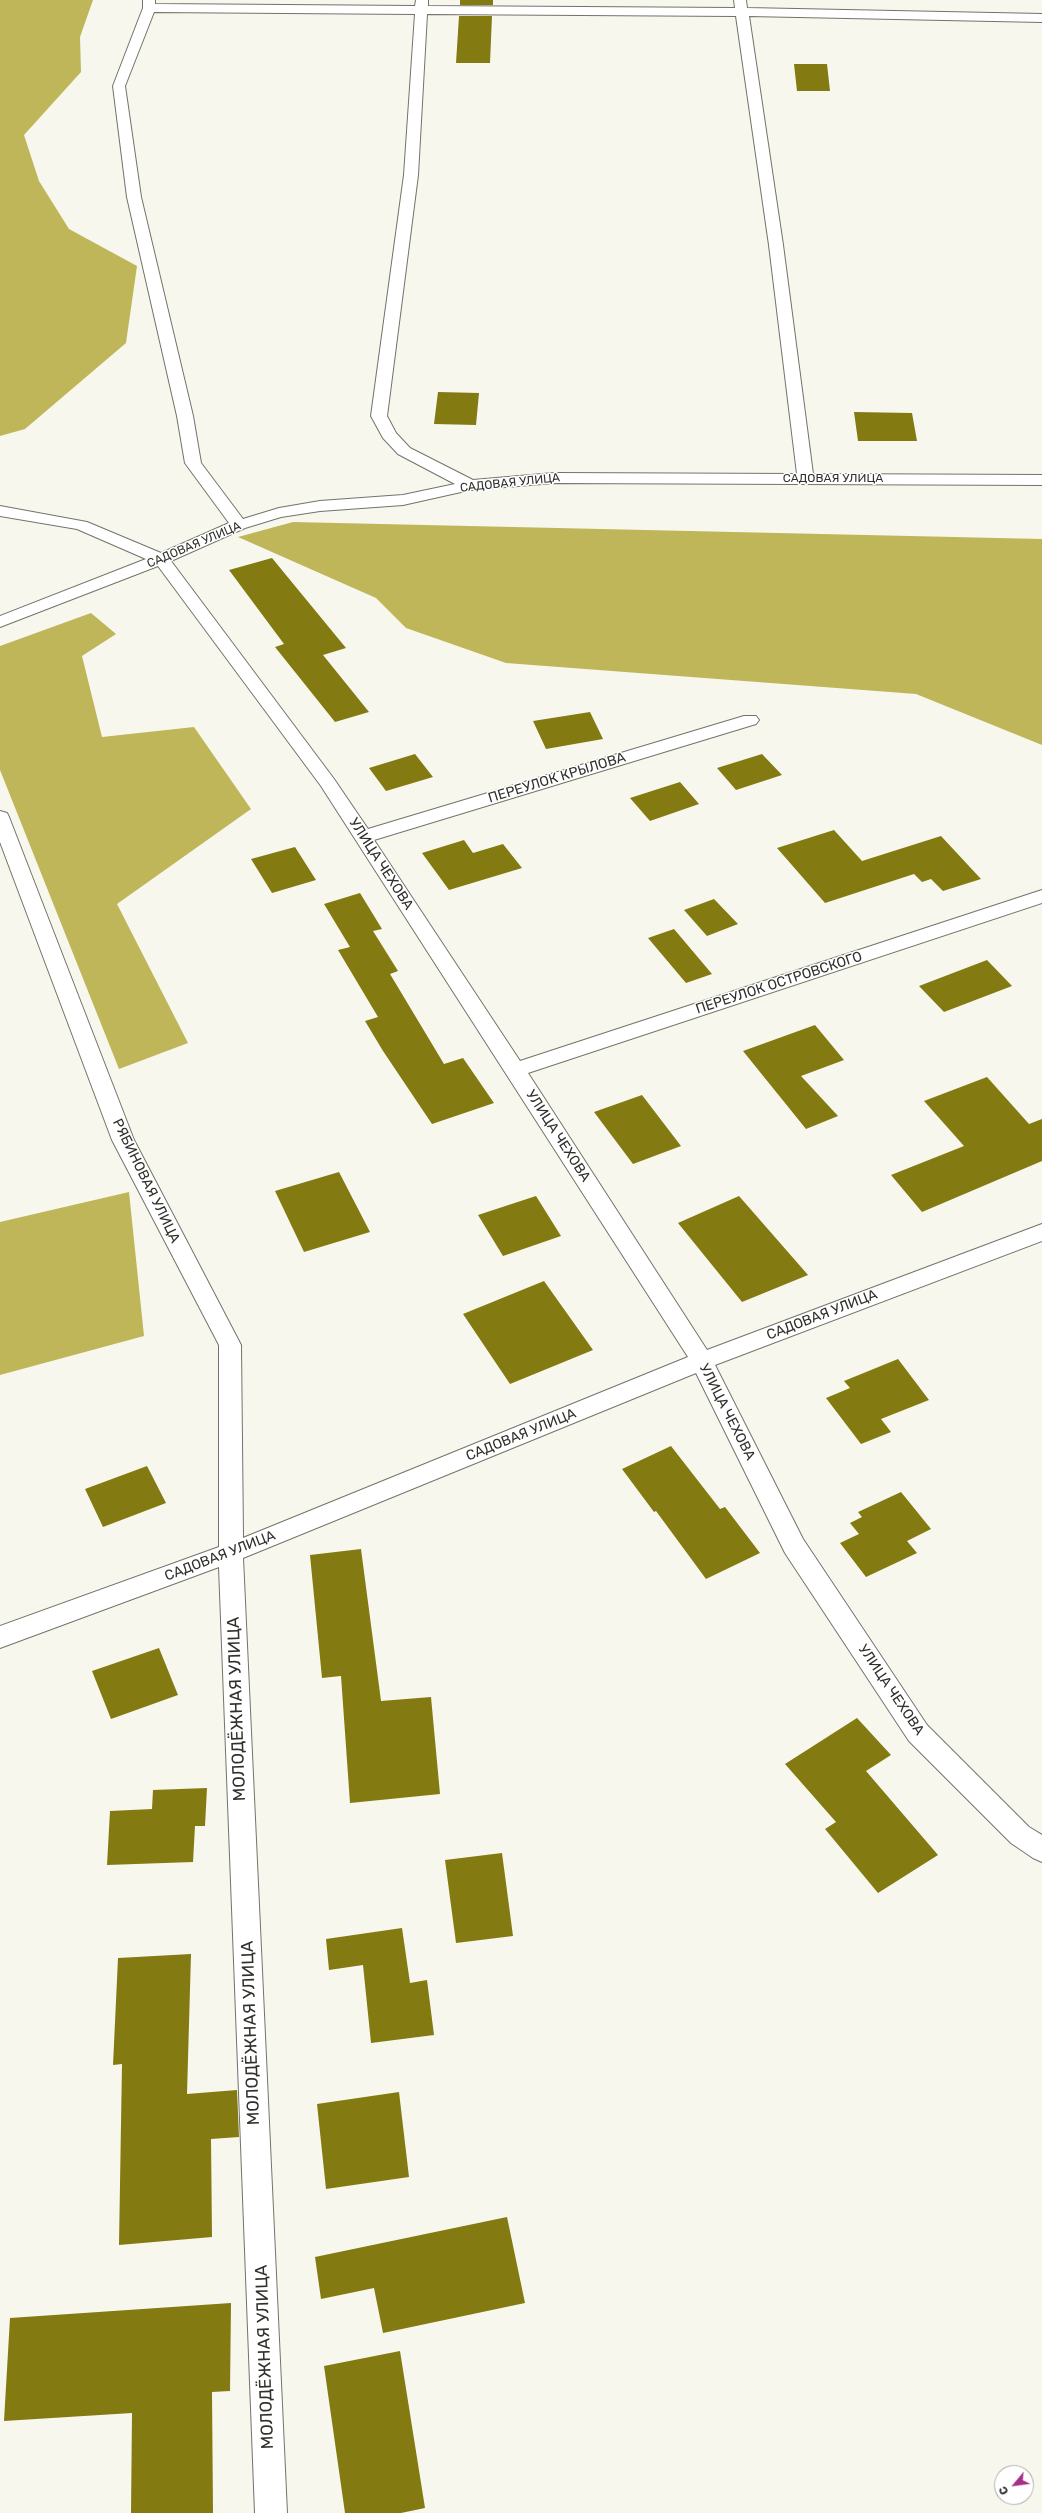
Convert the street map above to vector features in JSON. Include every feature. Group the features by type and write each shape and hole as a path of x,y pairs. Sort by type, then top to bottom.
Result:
{"street":[{"path":"239,525 193,463 185,416 134,197 119,86 149,4 740,6 1042,18"},
{"path":"422,5 411,175 379,416 389,435 404,451 470,485"},
{"path":"740,6 776,245 806,479"},
{"name":"САДОВАЯ УЛИЦА","path":"0,622 161,559 239,525 279,513 320,506 403,500 470,485 554,478 1042,480"},
{"path":"0,512 81,525 161,559"},
{"name":"УЛИЦА ЧЕХОВА","path":"161,559 328,783 515,1070 702,1361 794,1546 918,1733 1020,1835 1042,1850"},
{"name":"ПЕРЕУЛОК КРЫЛОВА","path":"363,837 750,720"},
{"name":"РЯБИНОВАЯ УЛИЦА","path":"0,817 123,1140 230,1346 231,1553"},
{"name":"ПЕРЕУЛОК ОСТРОВСКОГО","path":"515,1070 1042,896"},
{"name":"САДОВАЯ УЛИЦА","path":"0,1637 231,1553 702,1361 1042,1232"},
{"name":"МОЛОДЁЖНАЯ УЛИЦА","path":"231,1553 271,2513"}],"shaded area":[{"path":"0,0 93,0 80,37 81,72 24,135 39,181 69,229 137,266 126,343 25,429 0,436"},
{"path":"293,522 1042,539 1042,745 916,694 506,663 406,628 376,598 238,537"},
{"path":"91,613 116,634 82,656 102,737 194,727 251,809 117,904 188,1043 119,1069 0,770 0,646"},
{"path":"129,1192 144,1336 0,1375 0,1222"}],"building":[{"path":"460,0 493,0 493,5 460,5"},
{"path":"459,16 492,16 490,63 456,63"},
{"path":"794,64 827,64 830,91 797,91"},
{"path":"438,392 479,393 476,425 434,424"},
{"path":"854,412 912,413 917,441 858,441"},
{"path":"272,558 346,648 323,655 369,712 335,722 275,647 284,644 229,570"},
{"path":"590,712 603,739 546,749 533,721"},
{"path":"415,754 433,777 386,791 369,768"},
{"path":"762,754 782,775 736,790 717,768"},
{"path":"680,782 699,804 650,821 630,798"},
{"path":"834,830 862,861 941,836 981,879 943,891 931,879 922,882 914,874 825,903 777,848"},
{"path":"464,840 473,853 503,844 522,868 449,890 422,853"},
{"path":"295,847 316,880 272,893 251,859"},
{"path":"360,893 382,929 373,931 398,971 390,974 444,1064 463,1058 494,1103 432,1124 383,1051 365,1021 378,1017 338,950 350,947 324,904"},
{"path":"714,899 738,924 707,936 684,910"},
{"path":"674,929 712,974 686,983 648,938"},
{"path":"987,960 1012,986 944,1012 919,986"},
{"path":"815,1025 844,1060 801,1076 838,1116 806,1129 743,1051"},
{"path":"987,1077 1029,1124 1042,1119 1042,1161 922,1212 891,1175 964,1146 924,1101"},
{"path":"642,1095 681,1146 633,1164 594,1112"},
{"path":"339,1172 370,1232 304,1252 275,1191"},
{"path":"536,1196 561,1236 503,1256 478,1215"},
{"path":"739,1196 808,1275 742,1302 678,1223"},
{"path":"544,1281 593,1350 510,1384 463,1314"},
{"path":"898,1359 929,1400 881,1419 891,1432 861,1444 826,1398 850,1388 844,1381"},
{"path":"671,1446 720,1509 725,1507 760,1553 706,1579 656,1511 654,1512 622,1469"},
{"path":"147,1466 166,1503 103,1527 85,1489"},
{"path":"901,1492 931,1529 907,1541 917,1553 866,1577 840,1543 859,1534 850,1523 862,1517 858,1512"},
{"path":"361,1549 381,1701 431,1697 440,1794 350,1803 341,1676 322,1678 310,1555"},
{"path":"159,1648 178,1695 111,1719 92,1671"},
{"path":"857,1718 891,1755 866,1771 938,1855 878,1893 825,1829 836,1822 785,1764"},
{"path":"207,1788 205,1826 195,1826 193,1862 107,1865 110,1811 152,1809 153,1790"},
{"path":"502,1853 513,1936 456,1943 445,1860"},
{"path":"402,1928 410,1983 427,1980 434,2035 371,2043 363,1965 329,1970 326,1939"},
{"path":"191,1954 187,2094 237,2090 239,2137 211,2139 212,2237 119,2245 122,2064 113,2065 118,1958"},
{"path":"399,2092 409,2177 326,2189 317,2104"},
{"path":"507,2217 525,2303 383,2333 374,2288 321,2299 315,2257"},
{"path":"231,2303 230,2391 212,2392 213,2513 131,2513 132,2413 4,2421 10,2318"},
{"path":"400,2351 425,2508 401,2513 345,2513 324,2366"}]}
